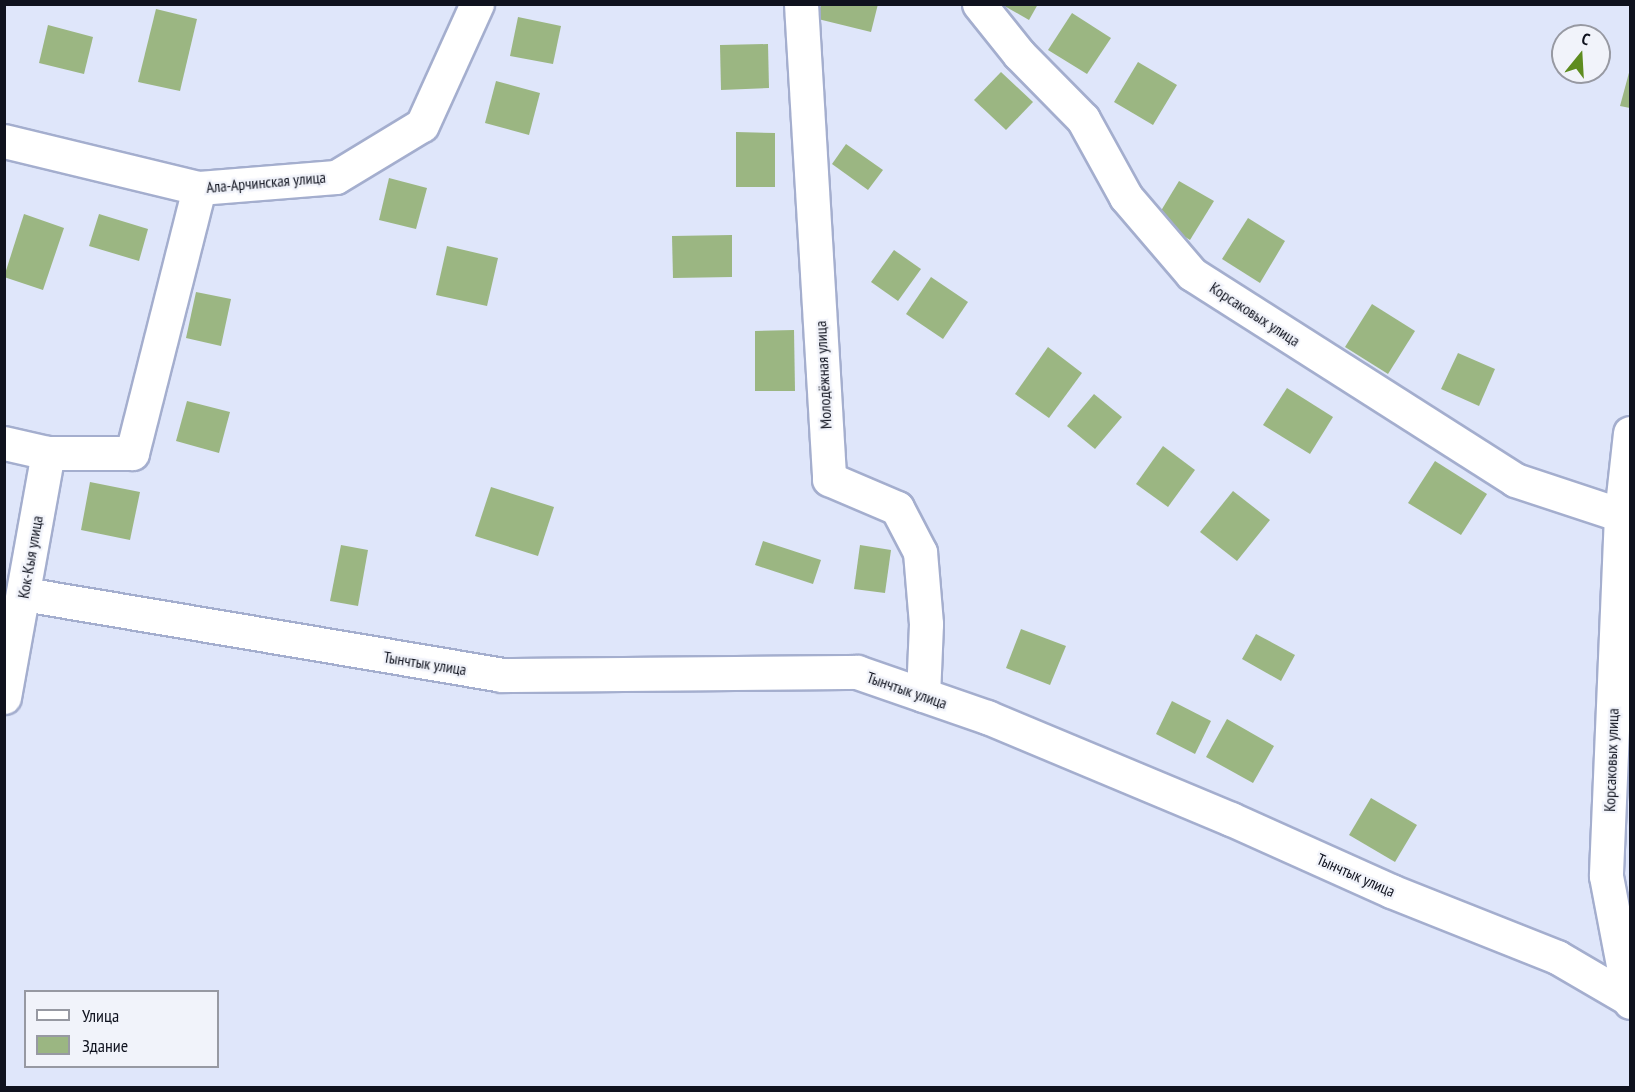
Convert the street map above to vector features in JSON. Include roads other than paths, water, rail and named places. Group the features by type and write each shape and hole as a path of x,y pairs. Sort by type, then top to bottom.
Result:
{"street":[{"name":"Ала-Арчинская улица","path":"4,141 199,188 336,177 422,125 477,4"},
{"name":"Молодёжная улица","path":"801,4 829,479 897,508 920,552 926,624 923,695"},
{"name":"Корсаковых улица","path":"979,4 1019,54 1083,119 1126,197 1192,274 1515,480 1621,515"},
{"path":"4,443 48,453 132,453 199,188"},
{"name":"Корсаковых улица","path":"1630,433 1621,515 1606,876 1630,1000"},
{"name":"Кок-Кыя улица","path":"4,697 48,453"},
{"name":"Тынчтык улица","path":"24,594 501,675 857,672 987,717 1557,957 1630,1000"}]}
